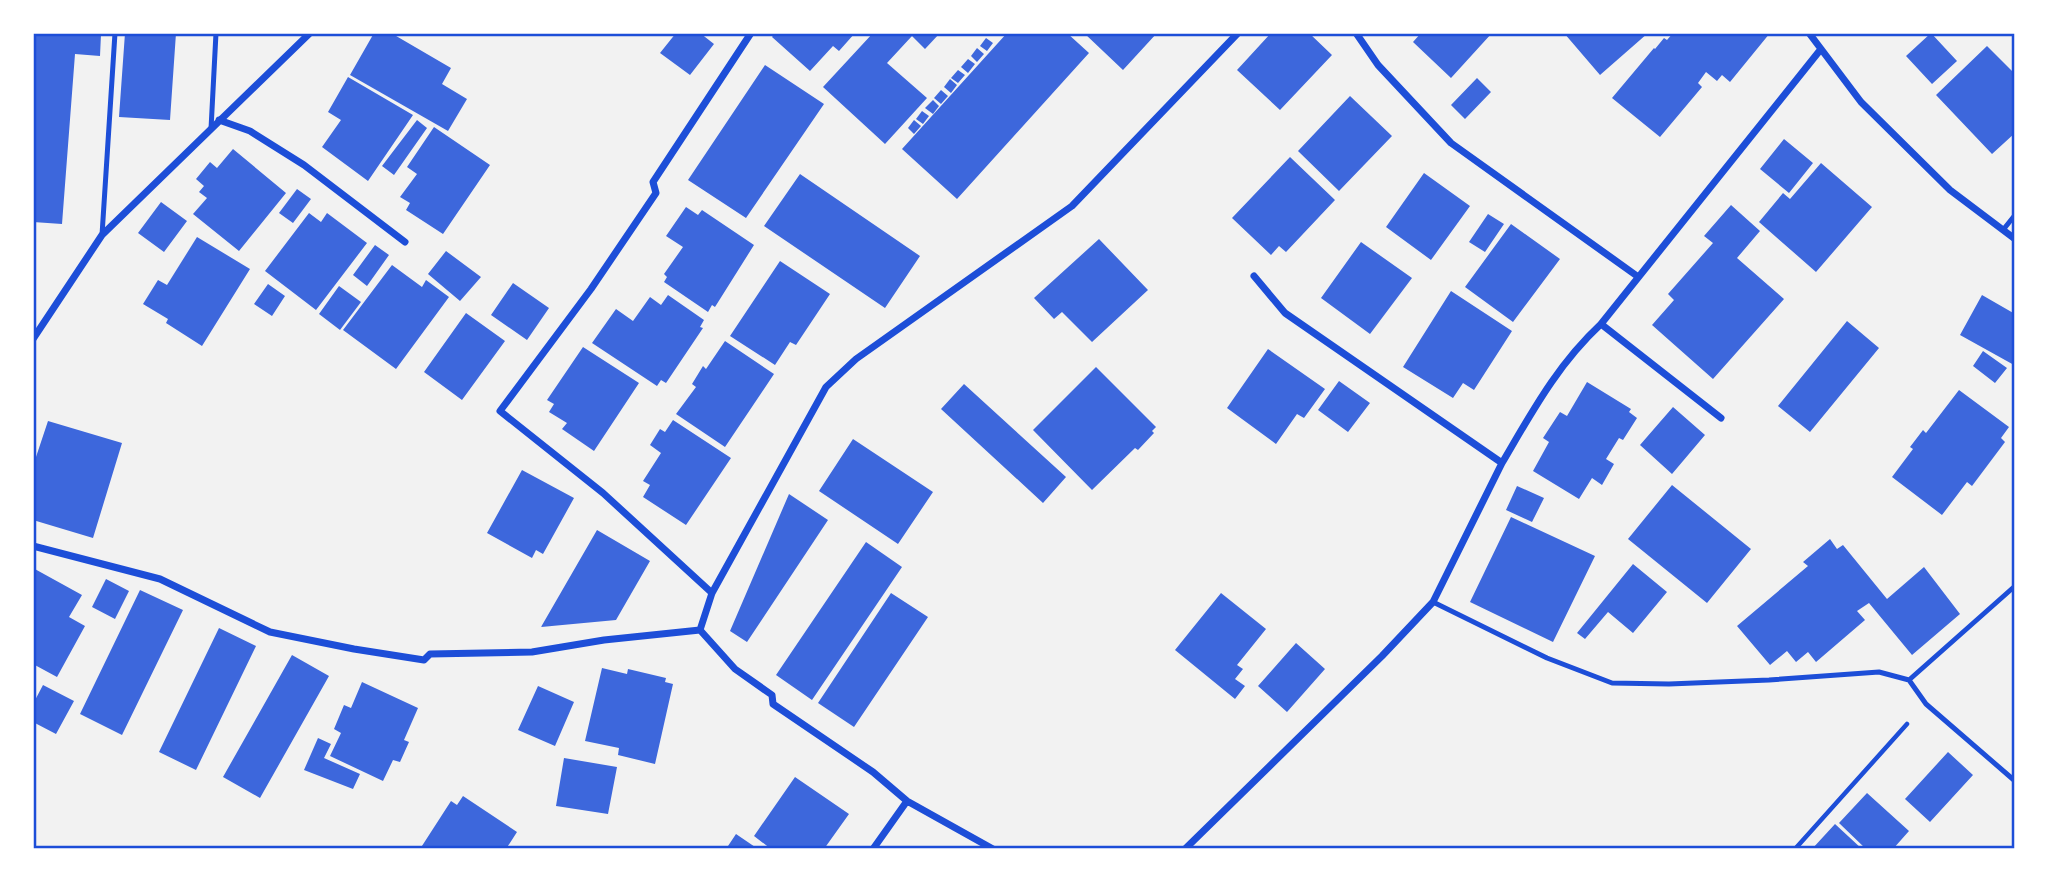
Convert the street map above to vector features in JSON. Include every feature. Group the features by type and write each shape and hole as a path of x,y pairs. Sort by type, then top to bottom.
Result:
{"street":[{"path":"33,339 102,235 310,33"},
{"path":"712,593 603,493 500,411 591,289 656,193 653,182 751,33"},
{"path":"700,630 712,593 827,387 856,359 1072,206 1238,33"},
{"path":"1356,33 1378,65 1451,143 1637,276"},
{"path":"1809,33 1871,111 1950,190 2015,239"},
{"path":"1185,849 1382,656 1433,602 1502,463 1546,387 1577,347 1601,324 1821,49"},
{"path":"219,120 250,131 304,165 405,242"},
{"path":"1254,276 1285,313 1502,463"},
{"path":"1601,324 1721,418"},
{"path":"33,545 160,579 270,632 424,660 430,654 532,652 604,640 700,630"},
{"path":"700,630 735,669 772,695 774,704 873,772 907,801 993,849"},
{"path":"873,849 907,801"}],"lane":[{"path":"102,235 115,33"},
{"path":"211,128 216,33"},
{"path":"2003,230 2015,215"},
{"path":"1909,680 2015,586"},
{"path":"1433,602 1547,658 1612,682 1669,684 1756,681 1879,672 1909,680 1926,704 2015,781"}],"path":[{"path":"1796,849 1926,704"}],"building":[{"path":"33,33 101,34 100,56 75,54 62,224 33,222"},
{"path":"125,33 176,33 170,120 119,117"},
{"path":"374,33 391,33 451,68 442,84 467,99 448,131 350,75"},
{"path":"676,33 700,33 714,44 690,75 660,53"},
{"path":"775,33 855,33 839,51 833,46 810,71 772,37"},
{"path":"873,33 940,33 925,49 912,36 887,63 927,98 885,144 823,87"},
{"path":"1007,33 1067,33 1089,53 957,199 902,149"},
{"path":"1084,33 1157,33 1123,70"},
{"path":"1271,33 1309,33 1332,55 1280,110 1237,70"},
{"path":"1421,33 1492,33 1451,78 1413,42"},
{"path":"1564,33 1648,33 1600,75"},
{"path":"1673,33 1770,33 1730,82 1722,75 1717,81 1706,72 1698,83 1702,87 1660,137 1612,98 1654,48"},
{"path":"1931,33 1957,61 1932,84 1906,56"},
{"path":"986,38 993,43 987,51 980,46"},
{"path":"1987,46 2015,74 2015,133 1992,154 1936,95"},
{"path":"977,48 984,54 977,62 971,56"},
{"path":"968,59 975,64 968,73 961,67"},
{"path":"765,65 824,104 746,218 688,180"},
{"path":"958,70 965,75 958,83 951,78"},
{"path":"348,77 413,115 368,181 322,147 341,120 328,112"},
{"path":"1477,78 1491,92 1465,119 1451,105"},
{"path":"950,79 957,85 951,93 944,87"},
{"path":"941,90 948,96 941,104 934,98"},
{"path":"1350,96 1392,136 1339,191 1298,151"},
{"path":"933,100 939,106 933,114 925,108"},
{"path":"922,111 929,116 923,124 916,119"},
{"path":"417,120 427,128 394,175 382,166"},
{"path":"914,120 921,126 914,134 908,128"},
{"path":"434,127 490,165 443,234 406,210 410,203 400,197 417,174 407,167"},
{"path":"1784,139 1813,163 1789,193 1760,169"},
{"path":"233,149 286,193 239,251 193,214 207,198 199,192 204,186 196,179 210,162 217,168"},
{"path":"1290,157 1335,200 1286,252 1279,246 1271,255 1232,218"},
{"path":"1821,163 1872,207 1816,272 1759,222 1783,193 1790,199"},
{"path":"1424,173 1470,206 1431,260 1386,227"},
{"path":"800,174 920,256 885,308 764,226"},
{"path":"297,189 311,199 293,223 279,213"},
{"path":"161,202 187,221 164,252 138,233"},
{"path":"1731,205 1760,231 1737,258 1784,299 1713,379 1652,325 1674,300 1668,294 1713,243 1704,236"},
{"path":"686,207 698,215 702,210 754,245 715,307 712,305 708,312 664,282 667,277 664,274 683,247 666,236"},
{"path":"309,213 321,222 327,213 367,243 316,310 265,271"},
{"path":"1488,214 1504,224 1485,252 1469,242"},
{"path":"1511,224 1560,259 1513,322 1465,287"},
{"path":"197,237 250,269 202,346 166,323 168,319 143,304 158,280 167,285"},
{"path":"1099,239 1148,290 1092,342 1062,312 1054,319 1034,298"},
{"path":"1361,242 1412,278 1370,334 1321,298"},
{"path":"375,245 389,255 367,286 353,275"},
{"path":"446,251 481,277 460,301 428,274"},
{"path":"780,261 830,294 796,345 790,342 775,365 730,336"},
{"path":"392,265 422,287 426,280 449,297 396,369 343,330"},
{"path":"513,283 549,308 527,340 491,315"},
{"path":"268,284 285,296 272,316 254,304"},
{"path":"339,286 361,302 340,330 319,314"},
{"path":"1451,291 1512,331 1474,390 1463,383 1453,398 1403,367"},
{"path":"668,295 704,320 700,327 703,328 666,383 661,380 657,386 592,343 616,309 633,321 650,297 661,305"},
{"path":"1982,295 2015,314 2014,365 1960,335"},
{"path":"466,313 505,341 462,400 424,372"},
{"path":"1847,321 1879,348 1810,432 1778,406"},
{"path":"725,341 774,374 725,447 676,414 696,387 692,384 703,366 706,369"},
{"path":"583,347 639,383 594,451 562,429 567,423 549,412 554,404 547,400"},
{"path":"1268,349 1325,389 1304,418 1297,414 1276,444 1227,408"},
{"path":"1983,351 2007,368 1995,383 1973,366"},
{"path":"1096,367 1156,427 1152,431 1154,433 1138,450 1135,448 1092,490 1033,430"},
{"path":"1339,381 1370,403 1348,432 1318,410"},
{"path":"1587,382 1631,409 1629,412 1637,418 1623,440 1619,438 1606,459 1614,464 1602,485 1592,478 1579,499 1533,471 1549,442 1543,438 1560,412 1567,416"},
{"path":"964,384 1066,477 1043,503 941,409"},
{"path":"1959,390 2009,427 2001,438 2005,442 1972,486 1967,482 1942,515 1892,477 1913,449 1910,447 1923,430 1926,433"},
{"path":"1673,407 1705,435 1672,474 1640,445"},
{"path":"673,420 731,458 686,525 643,497 650,485 643,481 661,453 650,445 660,429 665,432"},
{"path":"48,421 122,443 93,538 33,520 33,466"},
{"path":"853,439 933,492 898,544 819,491"},
{"path":"522,470 574,498 543,554 536,550 532,558 487,533"},
{"path":"1672,485 1751,549 1707,603 1628,539"},
{"path":"1517,486 1544,498 1532,522 1506,510"},
{"path":"789,494 828,520 747,642 730,631"},
{"path":"1511,517 1595,556 1553,642 1470,602"},
{"path":"597,530 650,561 616,620 541,627"},
{"path":"1830,539 1837,549 1843,545 1887,599 1924,567 1960,614 1912,655 1869,603 1857,611 1865,620 1816,662 1808,652 1796,662 1787,651 1770,665 1737,626 1808,566 1803,562"},
{"path":"866,542 902,567 812,700 776,675"},
{"path":"1633,564 1667,592 1633,633 1608,612 1585,639 1577,633"},
{"path":"33,568 82,595 69,617 85,626 57,677 33,664"},
{"path":"106,579 129,591 115,619 92,607"},
{"path":"140,590 183,610 122,735 80,714"},
{"path":"891,593 928,617 854,727 818,703"},
{"path":"1221,593 1266,629 1237,665 1243,669 1235,679 1245,686 1235,699 1175,650"},
{"path":"219,628 256,646 196,770 159,752"},
{"path":"1296,643 1325,669 1287,712 1258,686"},
{"path":"292,655 329,676 260,798 223,777"},
{"path":"602,668 627,674 628,669 666,678 665,682 673,684 655,764 618,755 619,748 585,741"},
{"path":"362,682 418,708 404,740 409,742 400,762 393,760 383,781 330,756 341,733 334,729 344,705 351,708"},
{"path":"43,685 74,701 56,734 33,722 33,704"},
{"path":"538,686 574,702 555,746 518,730"},
{"path":"318,738 331,744 324,758 360,774 353,789 304,770"},
{"path":"1948,752 1973,775 1930,822 1905,799"},
{"path":"564,758 617,767 608,814 556,806"},
{"path":"795,777 849,814 824,849 771,849 754,836"},
{"path":"1867,793 1909,831 1893,849 1866,849 1839,823"},
{"path":"463,796 517,832 506,849 420,849 451,801 457,805"},
{"path":"1835,824 1862,849 1812,849"},
{"path":"736,834 758,849 726,849"}]}
